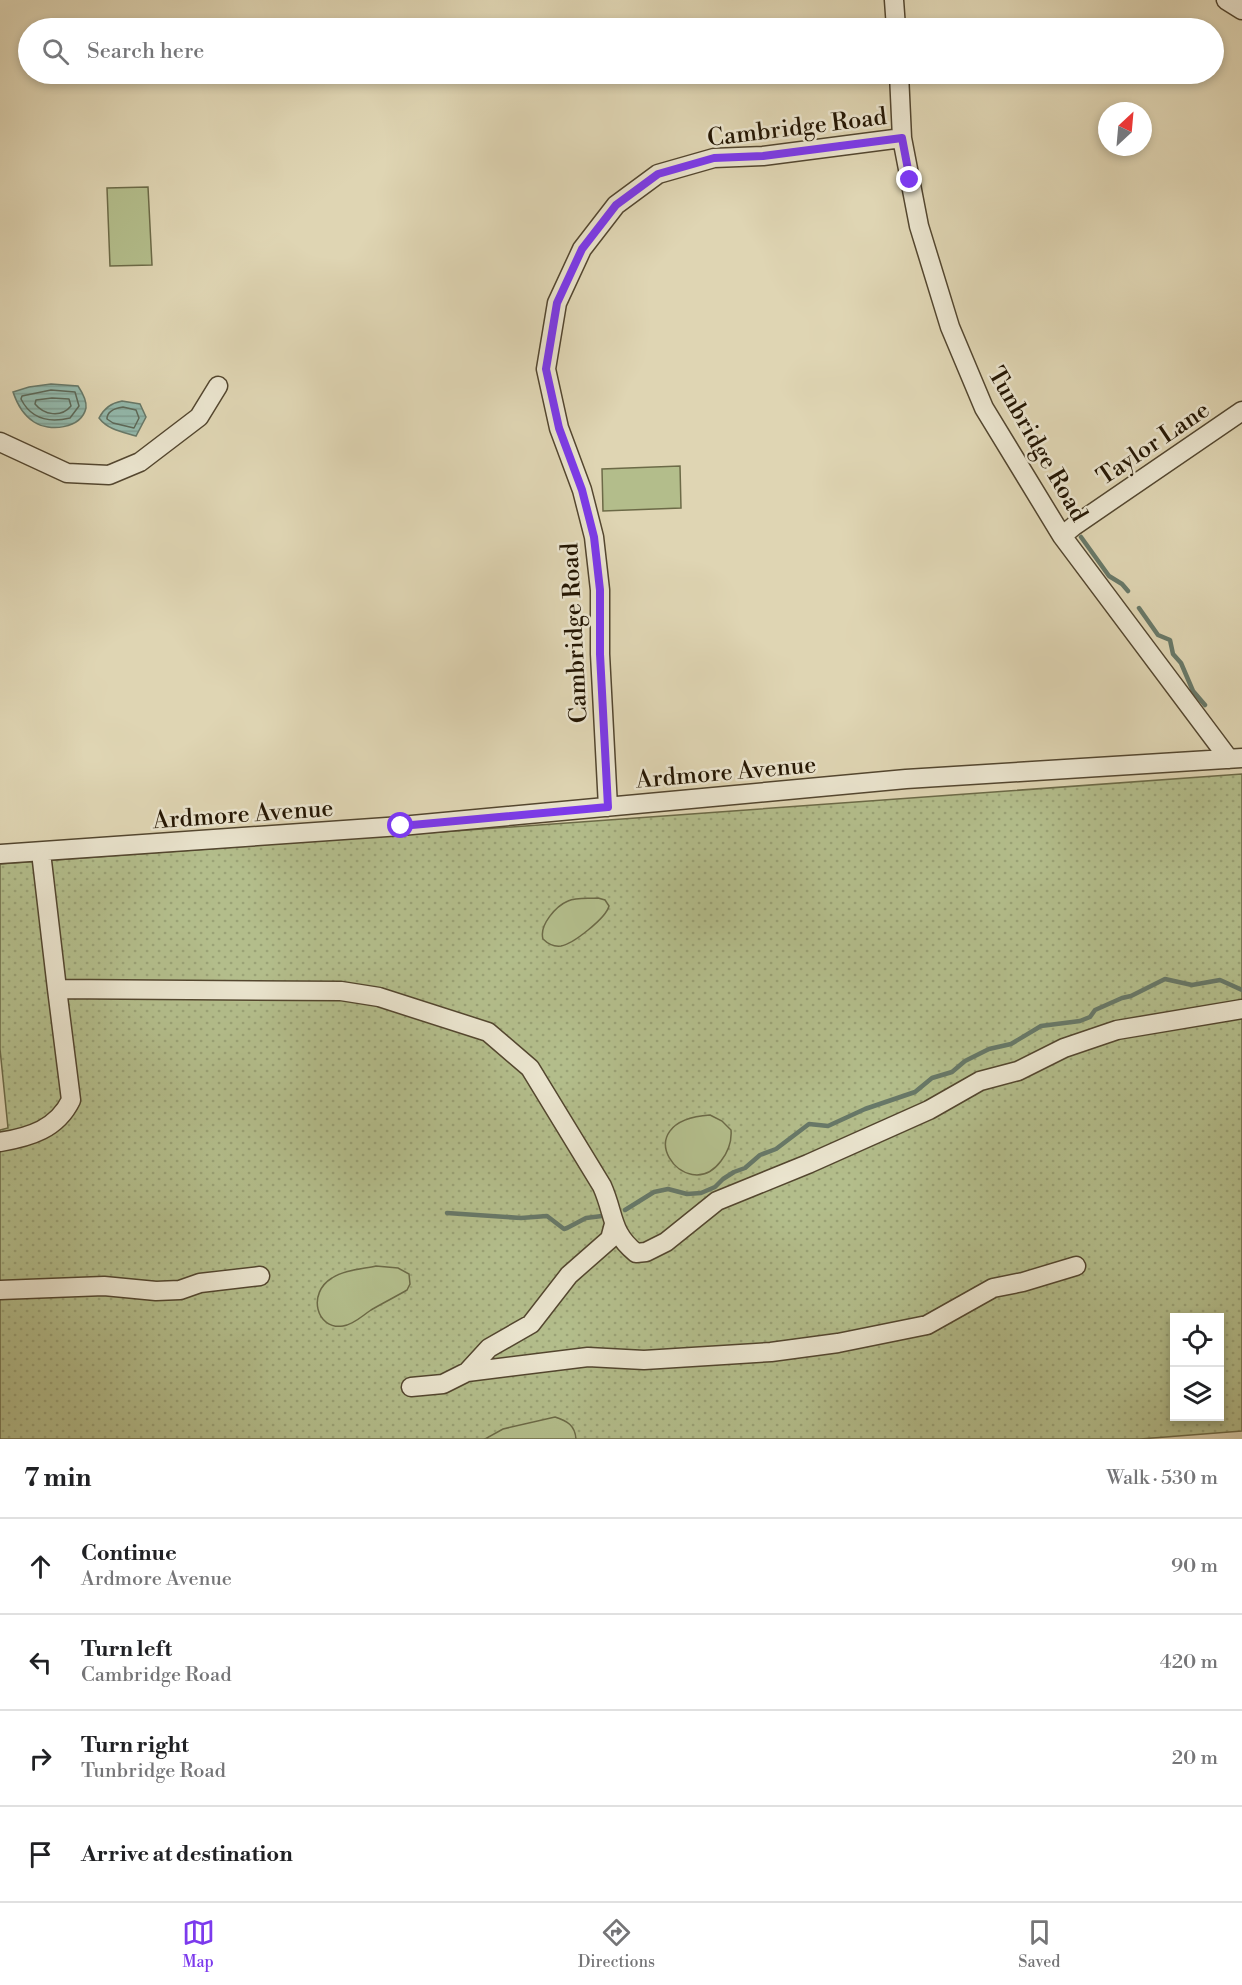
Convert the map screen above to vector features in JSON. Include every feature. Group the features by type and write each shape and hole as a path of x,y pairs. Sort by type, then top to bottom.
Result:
{"street":[{"path":"894,0 895,18"},
{"path":"1226,0 1242,10"},
{"name":"Tunbridge Road","path":"899,84 902,138 919,226 950,327 984,408 1062,536 1235,758"},
{"name":"Cambridge Road","path":"608,807 600,654 600,590 594,537 582,490 559,428 546,369 557,303 582,249 616,205 658,174 714,158 763,156 902,138"},
{"path":"0,442 67,473 109,475 140,462 199,417 219,386"},
{"name":"Taylor Lane","path":"1062,536 1242,411"},
{"name":"Ardmore Avenue","path":"0,855 356,830 906,779 1235,758"},
{"path":"0,1142 24,1138 49,1125 64,1114 71,1100 42,861"},
{"path":"57,989 341,991 379,997 488,1032 530,1068 602,1186 610,1205 614,1224 623,1242 636,1253"},
{"path":"586,1260 608,1255 646,1252 666,1242 717,1201 808,1164 929,1110 980,1081 1018,1071 1064,1048 1117,1030 1242,1008"},
{"path":"467,1372 489,1348 531,1324 569,1275 610,1239 614,1224"},
{"path":"411,1387 442,1384 467,1372 588,1357 654,1359 771,1352 838,1343 927,1325 993,1288 1023,1282 1076,1266"},
{"path":"0,1290 104,1286 156,1291 180,1290 200,1283 260,1276"}],"green space":[{"path":"148,187 152,265 110,266 107,188"},
{"path":"680,466 681,508 603,511 602,469"},
{"path":"1242,774 1242,1431 1140,1439 0,1439 0,1130 8,1128 0,1049 0,864"},
{"path":"598,898 605,900 609,906 607,911 581,936 561,946 551,945 543,939 542,934 546,922 563,903 571,900"},
{"path":"710,1115 722,1121 731,1130 731,1139 726,1154 707,1173 692,1174 679,1169 669,1158 666,1145 670,1131 684,1121"},
{"path":"376,1266 398,1268 409,1274 410,1284 407,1290 350,1324 334,1326 326,1322 321,1317 317,1301 324,1285 342,1273"},
{"path":"555,1417 570,1424 576,1439 485,1439 503,1429"}],"water":[{"path":"51,384 78,386 84,396 86,408 78,420 64,427 48,427 34,422 24,413 13,392"},
{"path":"122,401 140,404 146,417 136,436 111,428 99,418 108,406"}],"waterway":[{"path":"1081,537 1109,576 1128,591"},
{"path":"1139,608 1158,635 1170,640 1173,654 1181,663 1193,691 1205,705"},
{"path":"625,1210 654,1192 668,1189 687,1194 701,1193 715,1187 734,1172 745,1168 760,1155 776,1149 809,1124 828,1126 865,1109 915,1092 932,1078 952,1072 965,1061 989,1049 1011,1044 1041,1026 1080,1021 1090,1017 1095,1010 1165,979 1192,985 1220,980 1242,990"},
{"path":"447,1213 521,1218 547,1216 564,1229 586,1218 602,1216"}],"route":[{"path":"401,826 608,807 600,654 600,590 594,537 582,490 559,428 546,369 557,303 582,249 616,205 658,174 714,158 763,156 902,138 910,180"}]}
